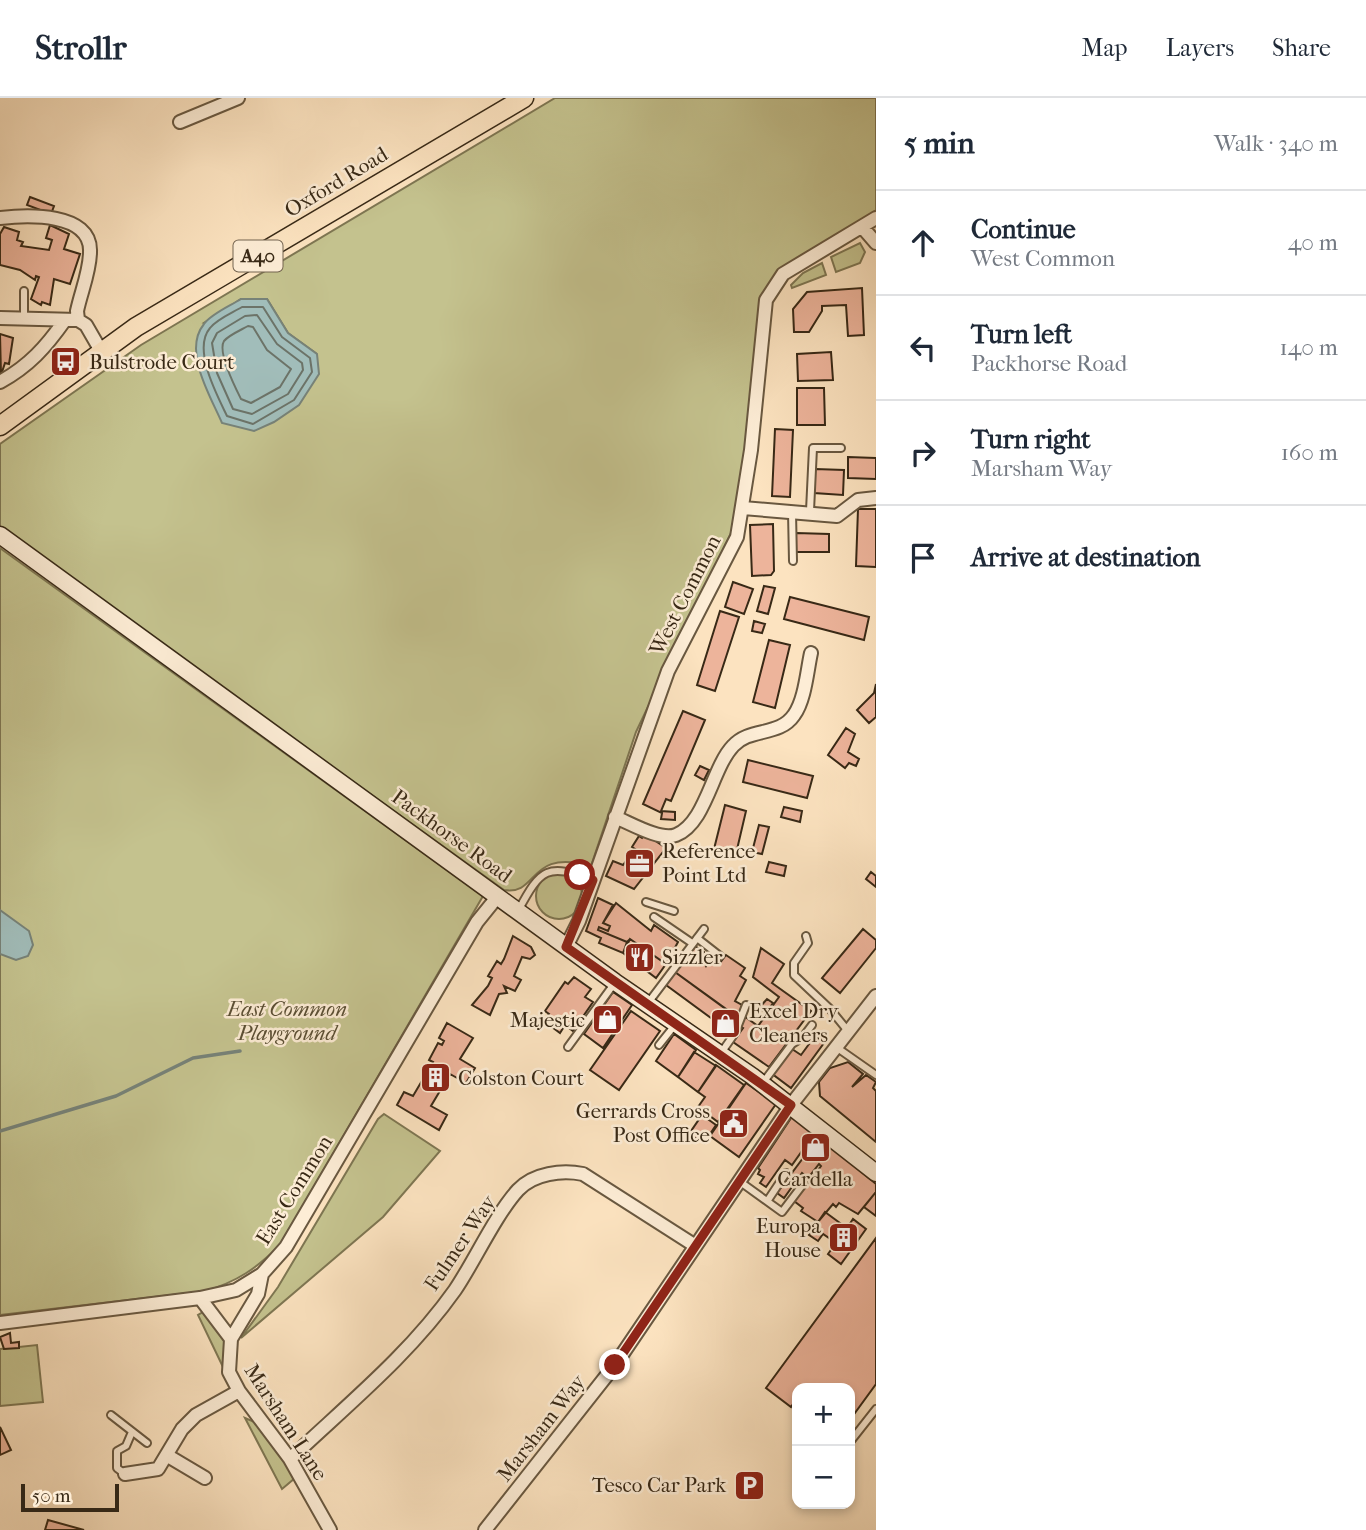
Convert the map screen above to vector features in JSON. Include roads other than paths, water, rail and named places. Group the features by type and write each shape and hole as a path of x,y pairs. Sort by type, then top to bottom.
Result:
{"main road":[{"name":"Oxford Road","path":"0,426 136,327 524,98"},
{"name":"Packhorse Road","path":"0,535 566,947 762,1083 876,1173"}],"street":[{"path":"180,122 238,98"},
{"path":"0,218 48,218 79,226 86,236 90,251 77,311 71,320 43,351 0,382"},
{"name":"West Common","path":"566,947 593,880 668,671 737,537 743,508 766,300 783,274 876,218"},
{"path":"863,228 876,243"},
{"path":"0,318 71,320 86,325 101,351"},
{"path":"743,508 810,511 837,516 858,500 876,498"},
{"path":"615,817 675,842 688,828 734,745 753,735 782,729 796,714 811,653"},
{"name":"East Common","path":"0,1323 200,1298 236,1290 262,1274 286,1247 477,922 498,896"},
{"name":"Marsham Way","path":"485,1530 615,1365 791,1105 876,996"},
{"name":"Fulmer Way","path":"290,1459 410,1347 454,1290 518,1190 537,1177 569,1171 583,1174 694,1245"},
{"path":"200,1298 231,1339 258,1294 262,1274"},
{"name":"Marsham Lane","path":"231,1339 229,1372 239,1391 290,1459 330,1530"},
{"path":"125,1474 158,1469 168,1457 182,1429 196,1415 239,1391"},
{"path":"168,1457 205,1478"}],"lane":[{"path":"24,291 24,320"},
{"path":"810,511 813,448 841,448"},
{"path":"792,510 793,561"},
{"path":"518,911 542,873 552,869 564,869 593,880"},
{"path":"646,902 674,911"},
{"path":"654,917 720,956"},
{"path":"648,1003 704,929"},
{"path":"806,936 808,943 794,964 794,975 830,1009 848,1031"},
{"path":"568,1046 615,982"},
{"path":"721,1054 735,1033 746,1005"},
{"path":"659,1045 676,1023"},
{"path":"762,1083 792,1044 803,1037 812,1025"},
{"path":"836,1047 876,1075"},
{"path":"768,1200 786,1173"},
{"path":"739,1181 782,1212 804,1183"},
{"path":"855,1436 876,1409"},
{"path":"111,1415 146,1443"},
{"path":"125,1474 117,1468 115,1460 117,1451 126,1446 132,1432"}],"water":[{"path":"241,299 267,299 288,333 317,354 319,374 299,405 274,422 254,431 222,423 197,360 198,335 204,324"},
{"path":"0,910 29,931 33,945 28,956 16,960 0,954"}],"waterway":[{"path":"0,1131 116,1096 193,1058 240,1051"}],"place":[{"name":"Bulstrode Court","path":"66,362"},
{"name":"Reference Point Ltd","path":"639,863"},
{"name":"Sizzler","path":"639,957"},
{"name":"Majestic","path":"608,1020"},
{"name":"Excel Dry Cleaners","path":"726,1023"},
{"name":"Colston Court","path":"435,1078"},
{"name":"Gerrards Cross Post Office","path":"733,1123"},
{"name":"Cardella","path":"815,1147"},
{"name":"Europa House","path":"844,1238"},
{"name":"Tesco Car Park","path":"749,1485"}],"park label":[{"name":"East Common Playground","path":"287,1021"}]}
